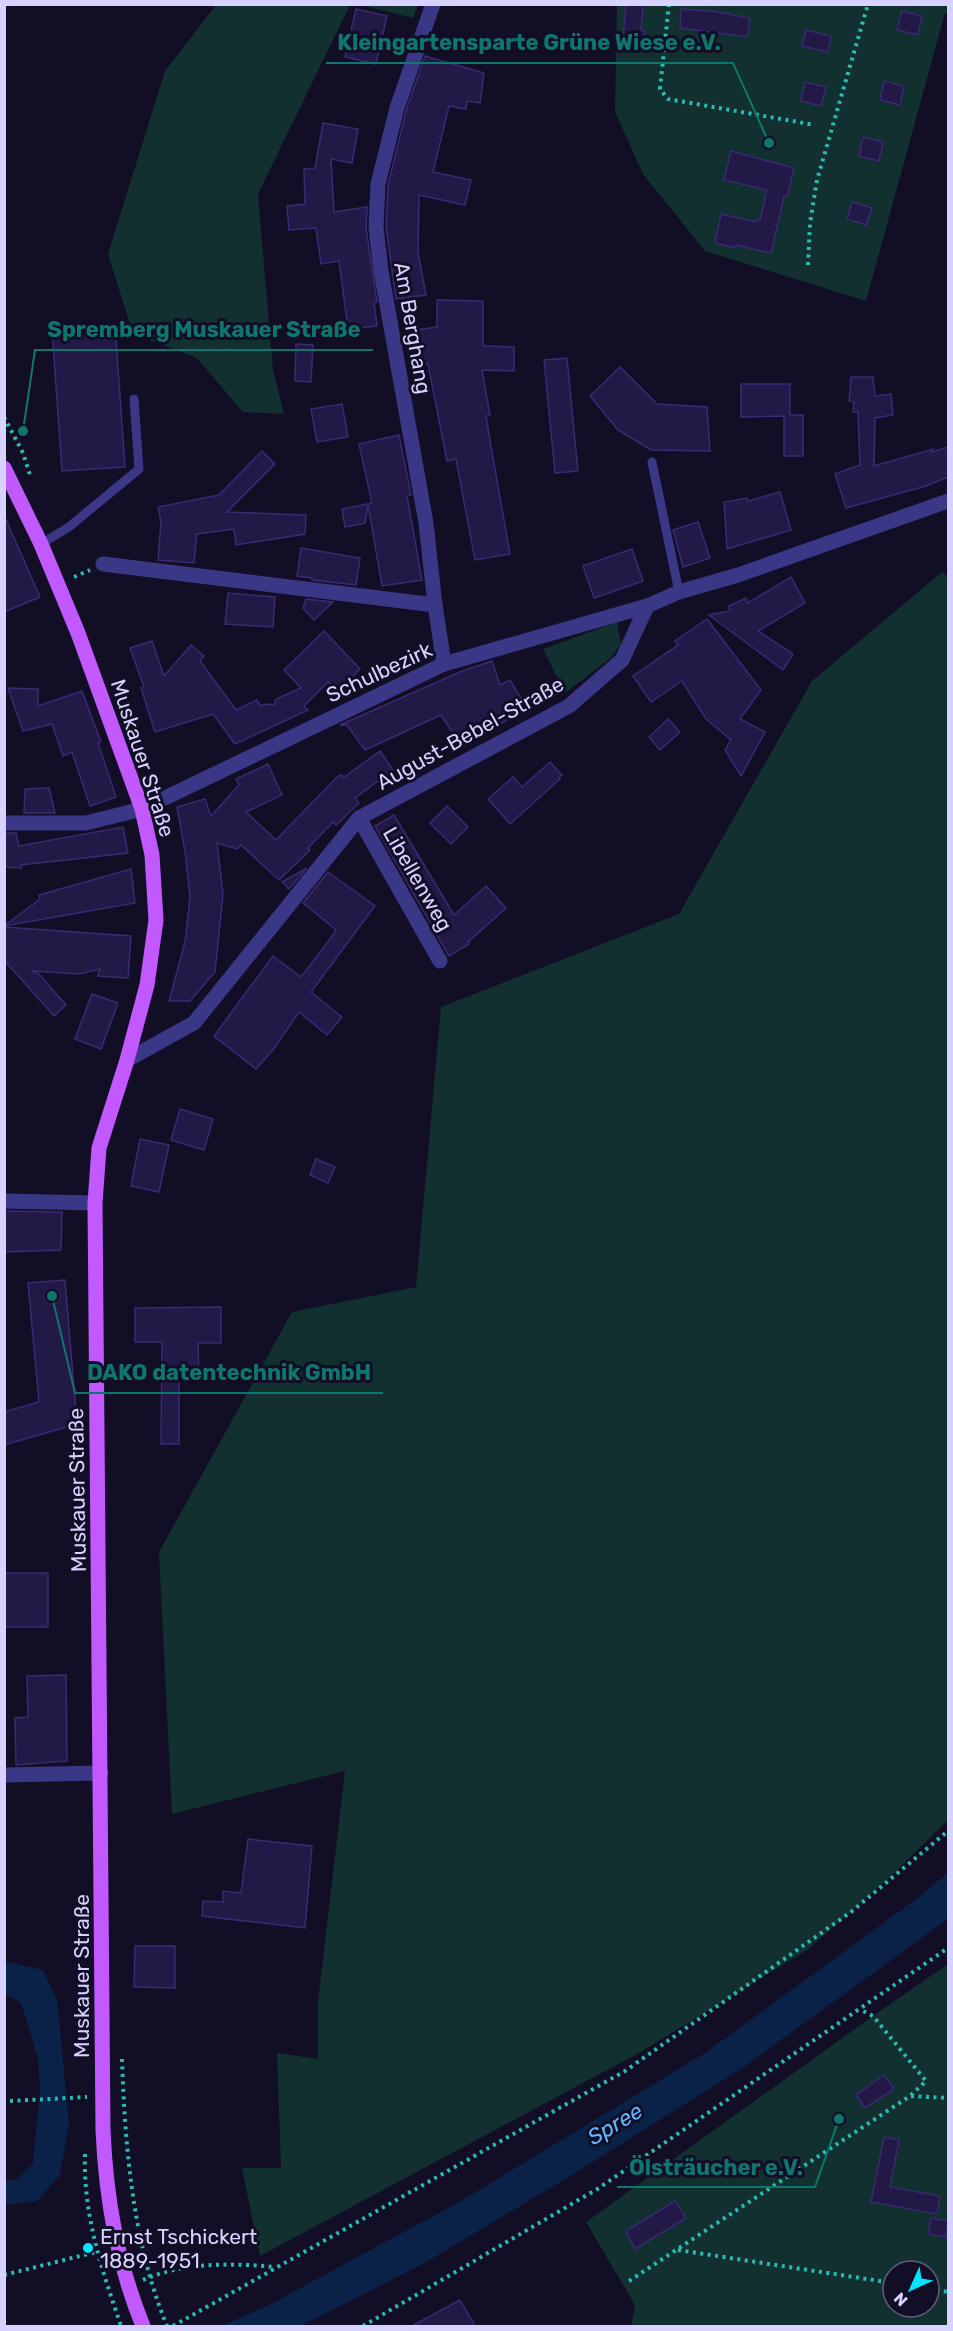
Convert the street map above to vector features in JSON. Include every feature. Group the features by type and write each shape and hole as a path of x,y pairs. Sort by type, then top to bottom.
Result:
{"main road":[{"name":"Muskauer Straße","path":"4,468 41,544 75,624 142,809 152,855 156,920 147,985 127,1060 99,1148 95,1203 105,2182 127,2288 143,2326"}],"street":[{"name":"Am Berghang","path":"433,4 397,108 378,184 376,227 381,271 426,523 444,664"},
{"path":"647,606 680,592 738,575 948,501"},
{"path":"103,564 435,605"},
{"name":"Schulbezirk","path":"4,823 86,823 142,809 444,664 647,606"},
{"name":"August-Bebel-Straße","path":"127,1060 194,1023 359,818 569,706 622,660 647,606"},
{"name":"Libellenweg","path":"359,818 440,961"},
{"path":"4,1201 95,1203"},
{"path":"4,1775 100,1773"}],"lane":[{"path":"41,544 69,527 139,469 134,399"},
{"path":"652,462 680,592"}],"path":[{"path":"669,4 660,89 668,99 815,125"},
{"path":"808,265 810,223 818,180 868,4"},
{"path":"173,2326 625,2071 851,1912 948,1831"},
{"path":"363,2326 599,2188 948,1948"},
{"path":"629,2281 910,2096 926,2081 873,2016 860,2009"},
{"path":"910,2096 948,2098"},
{"path":"10,2101 75,2097"},
{"path":"678,2250 881,2281"},
{"path":"4,2275 96,2252"},
{"path":"166,2326 151,2277 168,2271 197,2267 243,2264 275,2267"},
{"path":"111,2296 121,2326"}],"green space":[{"path":"216,5 350,5 258,194 273,370 284,414 243,412 197,358 133,334 108,254 165,71"},
{"path":"361,5 418,5 413,18"},
{"path":"617,5 948,5 948,15 945,13 866,301 705,251 643,174 615,112"},
{"path":"942,572 948,577 948,1820 889,1878 807,1950 639,2053 260,2256 242,2168 281,2168 277,2053 318,2059 318,2002 345,1771 172,1814 159,1552 292,1312 416,1287 441,1007 679,914 812,681"},
{"path":"617,622 621,644 611,658 565,693 543,649"},
{"path":"948,1964 948,2326 631,2326 635,2305 586,2222"}],"water":[{"name":"Spree","path":"948,1872 948,1919 741,2069 572,2175 425,2263 301,2326 221,2326 267,2306 461,2201 705,2053 923,1894"},
{"path":"5,1963 43,1970 57,2000 69,2122 60,2175 37,2201 5,2205 5,2181 17,2179 33,2163 40,2090 38,2059 21,2003 5,1994"}],"building":[{"path":"626,4 643,4 641,30 645,31 643,50 622,48"},
{"path":"356,9 387,16 376,64 345,57"},
{"path":"681,9 712,11 750,18 747,37 680,28"},
{"path":"902,11 922,16 918,35 897,30"},
{"path":"806,30 831,36 828,52 802,46"},
{"path":"425,56 484,73 480,103 467,101 466,109 449,106 433,172 471,180 465,205 419,195 418,252 426,295 396,299 386,227 388,185 406,111"},
{"path":"884,81 904,86 900,105 880,100"},
{"path":"805,82 826,87 821,106 801,101"},
{"path":"323,123 358,129 352,163 331,159 334,212 367,207 366,228 377,302 374,302 377,326 348,329 339,261 321,264 316,228 289,230 287,206 305,204 304,169 315,168"},
{"path":"863,137 883,142 879,161 859,156"},
{"path":"731,151 794,168 787,197 784,196 771,253 715,243 721,214 756,222 760,220 767,190 724,180"},
{"path":"852,202 872,208 866,225 847,219"},
{"path":"437,300 483,301 483,346 514,347 514,371 482,370 490,415 486,416 510,554 475,560 456,459 447,461 428,364 420,365 416,330 437,327"},
{"path":"115,325 125,467 62,471 52,329"},
{"path":"296,344 313,345 311,382 295,381"},
{"path":"567,358 578,471 555,473 544,360"},
{"path":"620,367 657,404 707,407 710,451 651,450 618,430 590,396"},
{"path":"851,377 873,377 875,396 891,394 893,415 875,418 874,466 948,447 948,477 926,486 846,508 835,474 860,465 858,412 853,412 854,402 849,401"},
{"path":"741,384 790,384 790,415 803,415 803,456 784,456 784,416 741,417"},
{"path":"342,404 348,437 317,442 311,409"},
{"path":"399,435 411,495 407,496 422,580 382,586 368,505 365,523 345,527 342,509 372,503 359,444"},
{"path":"262,451 275,464 227,512 306,515 305,534 236,545 234,529 197,534 194,563 158,560 161,522 158,507 219,495"},
{"path":"780,492 791,530 727,549 724,502 747,498 748,501"},
{"path":"4,515 40,597 4,612"},
{"path":"698,522 710,558 683,567 673,530"},
{"path":"301,548 360,558 356,585 297,576"},
{"path":"632,549 643,581 594,598 583,566"},
{"path":"791,577 805,603 758,631 793,654 783,670 709,615 730,611 729,606 746,598 748,603"},
{"path":"228,593 275,597 273,627 225,624"},
{"path":"306,599 333,602 314,620 303,608"},
{"path":"707,619 761,690 740,719 765,732 741,776 725,750 731,740 706,719 682,681 651,702 633,676 678,645 675,641"},
{"path":"324,631 360,669 338,691 328,682 304,706 308,710 235,744 213,714 155,732 141,688 144,687 130,648 152,641 164,676 191,645 204,656 200,661 236,710 257,700 260,706 274,705 276,699 301,688 284,670"},
{"path":"492,661 500,685 510,680 527,709 498,725 497,723 462,747 441,715 365,750 347,725 340,725 462,671"},
{"path":"8,688 38,689 38,706 82,691 101,742 98,743 116,797 90,806 72,752 63,756 52,724 23,731"},
{"path":"668,719 680,732 660,750 649,737"},
{"path":"380,751 393,770 355,798 359,803 336,825 333,822 308,848 310,850 279,880 241,845 237,849 217,843 223,894 215,972 190,1001 169,1001 185,942 190,897 177,807 205,799 211,816 239,785 236,779 268,764 282,795 246,812 276,840 336,778 341,775 344,777"},
{"path":"550,762 562,775 560,779 510,824 488,799 513,777 522,787"},
{"path":"49,788 55,813 24,813 25,789"},
{"path":"447,806 468,827 451,844 430,823"},
{"path":"394,815 454,915 486,886 506,908 468,942 469,944 449,956 375,826"},
{"path":"123,827 128,853 21,865 21,868 4,867 4,833 16,833 19,846"},
{"path":"307,868 289,889 282,882"},
{"path":"131,869 135,903 4,926 40,899 39,895"},
{"path":"328,872 375,906 311,992 342,1017 327,1035 299,1012 273,1050 256,1069 214,1036 273,956 301,977 331,938 336,930 303,903"},
{"path":"4,927 131,936 128,978 98,976 100,969 79,974 32,971 39,974 66,1005 54,1016 4,960"},
{"path":"92,994 118,1003 101,1049 75,1039"},
{"path":"180,1109 213,1119 204,1150 171,1140"},
{"path":"140,1139 169,1145 159,1192 131,1186"},
{"path":"316,1159 335,1167 328,1183 310,1175"},
{"path":"4,1211 62,1212 61,1250 4,1252"},
{"path":"65,1280 77,1424 4,1445 4,1412 39,1402 28,1283"},
{"path":"221,1307 221,1343 198,1343 199,1377 179,1378 179,1444 161,1444 162,1342 135,1342 135,1308"},
{"path":"4,1573 48,1573 48,1627 4,1627"},
{"path":"66,1675 67,1761 16,1765 15,1718 28,1717 27,1676"},
{"path":"248,1839 312,1846 305,1928 202,1916 203,1901 223,1902 223,1891 241,1893"},
{"path":"135,1946 175,1946 175,1988 134,1987"},
{"path":"884,2075 894,2089 865,2108 856,2095"},
{"path":"884,2137 899,2140 890,2187 940,2196 937,2214 871,2202"},
{"path":"675,2201 686,2218 635,2249 626,2231"},
{"path":"931,2218 948,2221 946,2237 928,2234"},
{"path":"460,2300 475,2326 412,2326"}],"place":[{"name":"Kleingartensparte Grüne Wiese e.V.","path":"769,143"},
{"name":"Spremberg Muskauer Straße","path":"23,431"},
{"name":"DAKO datentechnik GmbH","path":"52,1296"},
{"name":"Ölsträucher e.V.","path":"839,2119"},
{"name":"Ernst Tschickert 1889-1951","path":"88,2248"}]}
